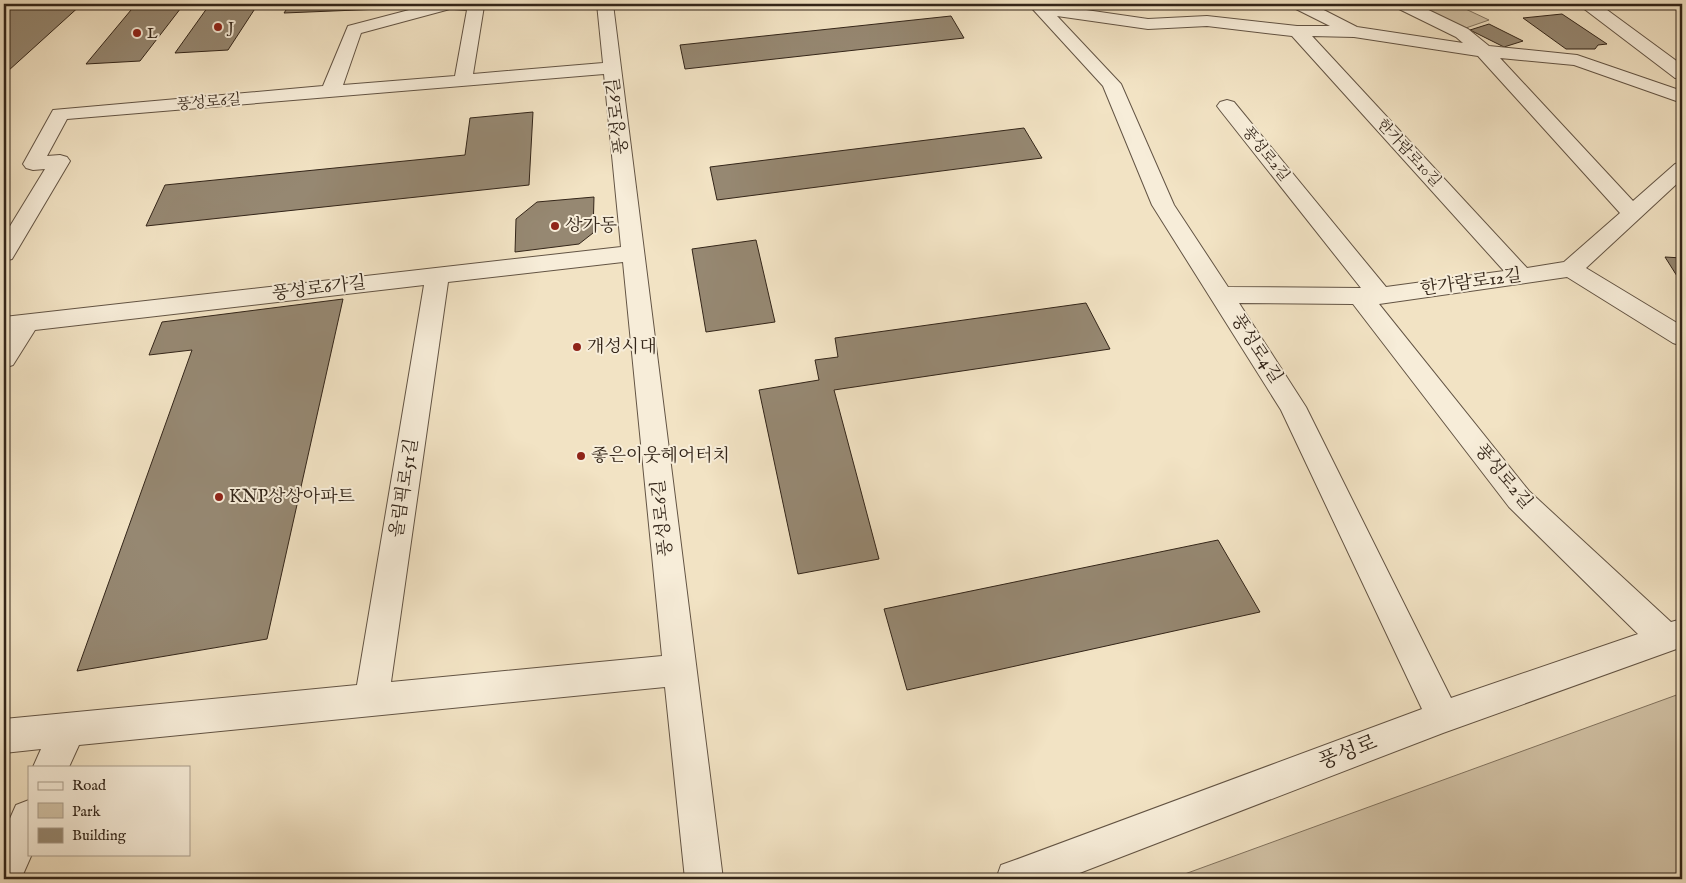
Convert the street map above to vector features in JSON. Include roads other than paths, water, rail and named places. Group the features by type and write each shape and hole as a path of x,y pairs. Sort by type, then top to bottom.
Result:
{"street":[{"path":"331,92 354,30 450,4 476,6 463,80"},
{"name":"풍성로6길","path":"605,4 704,879"},
{"path":"1300,4 1354,32"},
{"path":"1404,4 1462,33 1484,51 1632,214"},
{"path":"1589,4 1682,74"},
{"path":"1039,6 1148,24 1207,22 1297,31 1354,32 1484,51 1577,60 1682,97"},
{"name":"풍성로4길","path":"1039,6 1112,84 1163,205 1293,407 1443,718"},
{"path":"1162,8 1182,23"},
{"name":"한가람로10길","path":"1297,31 1522,276"},
{"name":"풍성로6길","path":"4,254 60,161 33,164 60,114 612,68"},
{"name":"풍성로2길","path":"1227,106 1370,296 1518,499 1674,636"},
{"path":"1682,168 1571,269 1682,337"},
{"name":"풍성로6가길","path":"15,324 634,253"},
{"name":"한가람로12길","path":"1221,295 1370,296 1571,269"},
{"name":"올림픽로51길","path":"372,700 437,276"},
{"path":"4,359 15,324"},
{"name":"풍성로","path":"1015,879 1443,718 1674,636"},
{"path":"4,736 680,670"},
{"path":"52,766 68,730"},
{"path":"4,875 28,820"}],"place":[{"name":"J","path":"218,27"},
{"name":"L","path":"137,33"},
{"name":"상가동","path":"555,226"},
{"name":"개성시대","path":"577,347"},
{"name":"좋은이웃헤어터치","path":"581,456"},
{"name":"KNP상상아파트","path":"219,497"}]}
